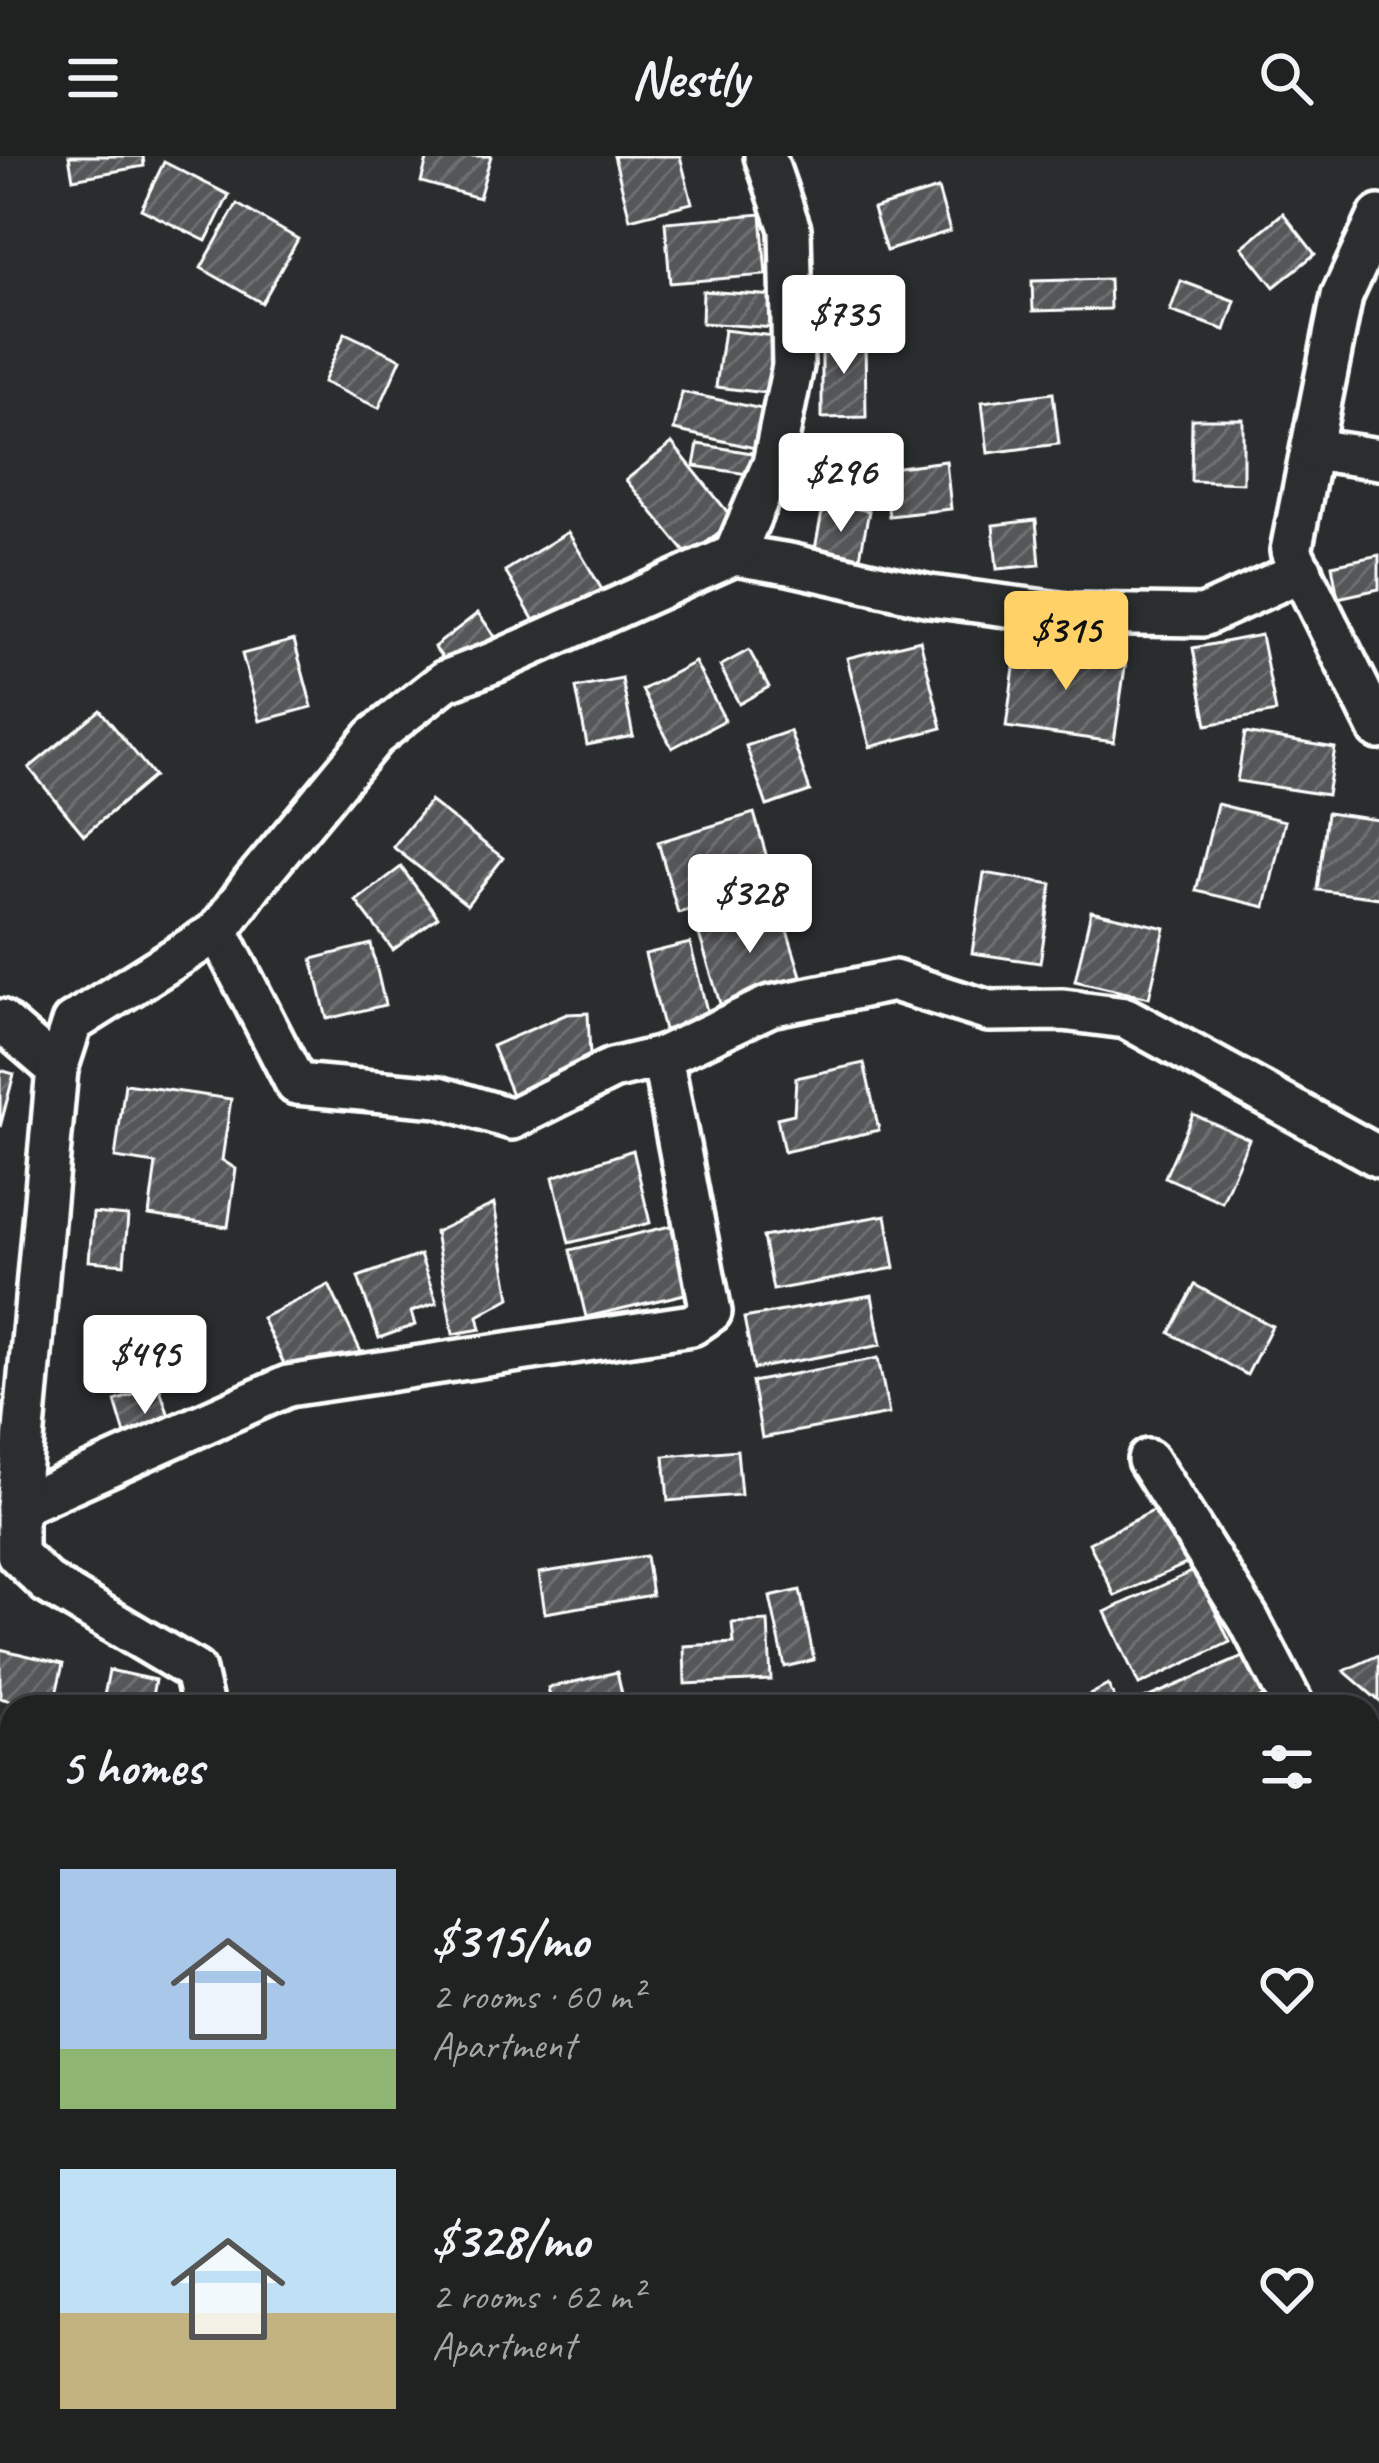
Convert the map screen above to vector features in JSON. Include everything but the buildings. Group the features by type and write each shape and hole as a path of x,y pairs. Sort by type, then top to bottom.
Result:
{"street":[{"path":"734,555 772,464 793,366 790,229 765,156"},
{"path":"1379,216 1342,296 1291,551 1379,729"},
{"path":"1312,448 1379,459"},
{"path":"201,1695 196,1671 47,1583 17,1554 17,1507 57,1069 72,1023 218,931 374,737 445,681 734,555 930,596 1068,614 1203,616 1302,572"},
{"path":"218,931 296,1084 439,1097 512,1119 612,1069 662,1057 770,1006 894,980 989,1011 1063,1010 1126,1018 1379,1157"},
{"path":"0,1020 57,1069"},
{"path":"17,1507 289,1387 692,1325 711,1312 662,1057"},
{"path":"1148,1460 1249,1620 1288,1695"}]}
